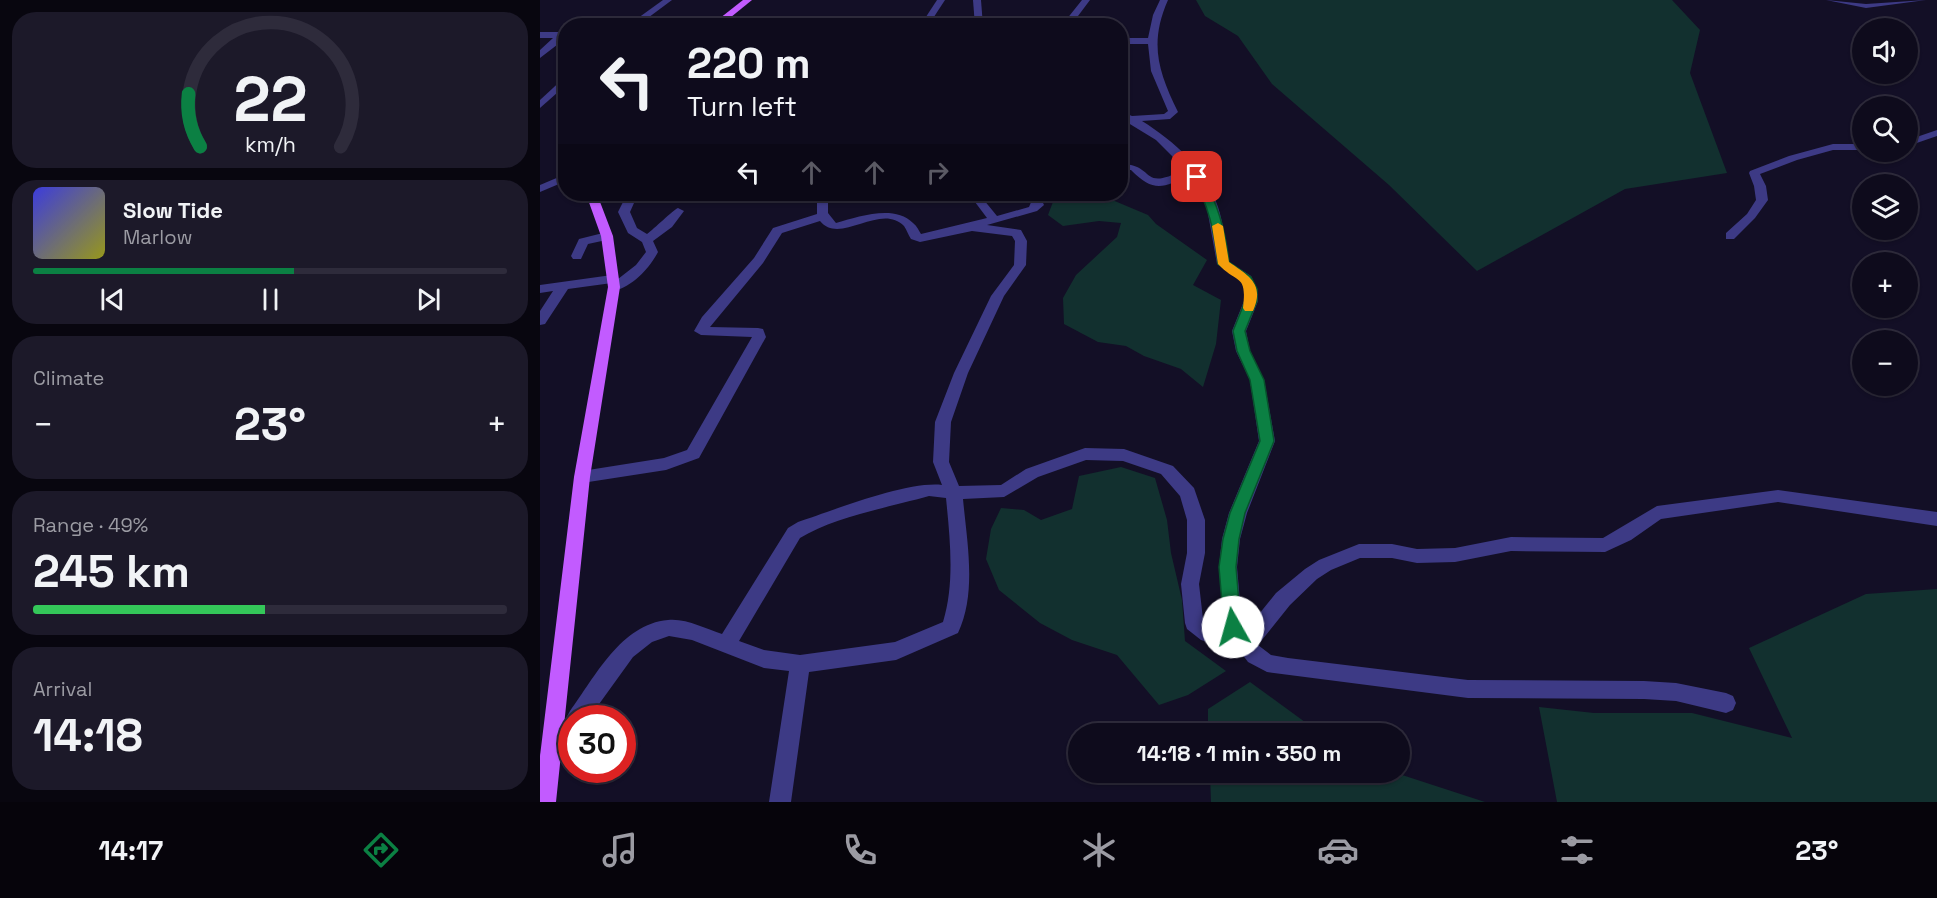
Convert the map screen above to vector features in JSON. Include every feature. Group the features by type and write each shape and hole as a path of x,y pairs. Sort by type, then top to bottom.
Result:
{"main road":[{"path":"724,18 747,0"},
{"path":"544,802 565,642 582,477 613,283 607,236 594,201"}],"street":[{"path":"642,18 668,0"},
{"path":"929,18 941,0"},
{"path":"977,0 978,18"},
{"path":"1072,18 1086,0"},
{"path":"1128,116 1167,117 1173,112 1152,63 1154,25 1164,0"},
{"path":"1830,0 1866,6 1922,0"},
{"path":"540,33 551,26"},
{"path":"540,33 558,35"},
{"path":"540,55 558,40"},
{"path":"1128,41 1154,41"},
{"path":"540,105 558,87"},
{"path":"1128,117 1153,131 1191,170 1210,198 1220,238 1223,264 1246,279 1251,289 1251,301 1239,331 1244,351 1257,380 1267,441 1238,513 1231,539 1228,567 1233,627 1251,653 1268,663 1468,689 1644,690 1676,692 1726,703"},
{"path":"1918,140 1937,133"},
{"path":"1730,236 1751,216 1762,200 1760,186 1754,173 1793,158 1833,147 1852,147"},
{"path":"1128,166 1133,166 1148,180 1159,182 1191,170"},
{"path":"540,189 558,181"},
{"path":"540,289 625,282 646,263 652,252 647,240 632,230 624,212 629,201"},
{"path":"822,201 821,211 828,223 834,227 873,218 899,218 908,222 914,228 915,236 920,238 972,227 1033,209 1038,205 1038,201"},
{"path":"979,201 994,220"},
{"path":"647,240 668,224 678,211"},
{"path":"582,477 666,464 693,454 759,337 758,332 746,330 701,330 759,260 777,231 824,216"},
{"path":"587,705 626,651 646,636 669,628 692,632 764,659 800,664 896,651 951,627 959,600 958,535 954,494 941,462 943,422 961,374 998,296 1020,265 1021,253 1021,241 1017,233 972,227"},
{"path":"577,256 583,242 607,236"},
{"path":"540,321 562,288"},
{"path":"725,646 794,534 804,527 929,490 954,494 1004,491 1032,473 1085,454 1124,455 1167,470 1188,493 1196,520 1196,553 1190,584 1194,623 1208,634 1245,645"},
{"path":"1245,645 1283,598 1311,574 1325,565 1359,551 1392,550 1417,556 1455,555 1511,543 1605,545 1625,535 1657,513 1778,496 1937,519"},
{"path":"780,802 800,664"},
{"path":"549,757 558,745"}],"green space":[{"path":"1196,0 1672,0 1700,30 1690,73 1727,173 1625,189 1477,271 1389,185 1272,84 1238,36 1205,16"},
{"path":"1053,201 1115,201 1148,215 1156,224 1207,260 1193,285 1221,300 1216,344 1203,387 1181,369 1144,356 1126,346 1098,342 1064,324 1063,298 1076,275 1117,237 1121,223 1099,221 1063,226 1048,215"},
{"path":"1121,467 1155,478 1167,520 1171,553 1182,600 1185,641 1226,671 1188,695 1159,705 1117,655 1072,640 1040,623 999,590 986,559 991,529 1001,508 1024,510 1041,520 1072,509 1079,476"},
{"path":"1937,589 1937,802 1557,802 1539,707 1594,713 1692,713 1792,738 1749,648 1866,594"},
{"path":"1250,682 1306,723 1208,723 1208,709"},
{"path":"1410,778 1485,802 1211,802 1210,783 1410,783"}],"slow traffic":[{"path":"1218,226 1223,264 1246,279 1251,289 1249,308"}],"route":[{"path":"1197,177 1210,198 1220,238 1223,264 1246,279 1251,289 1251,301 1245,321 1239,331 1244,351 1257,380 1267,441 1238,513 1231,539 1228,567 1229,603 1233,627"}]}
